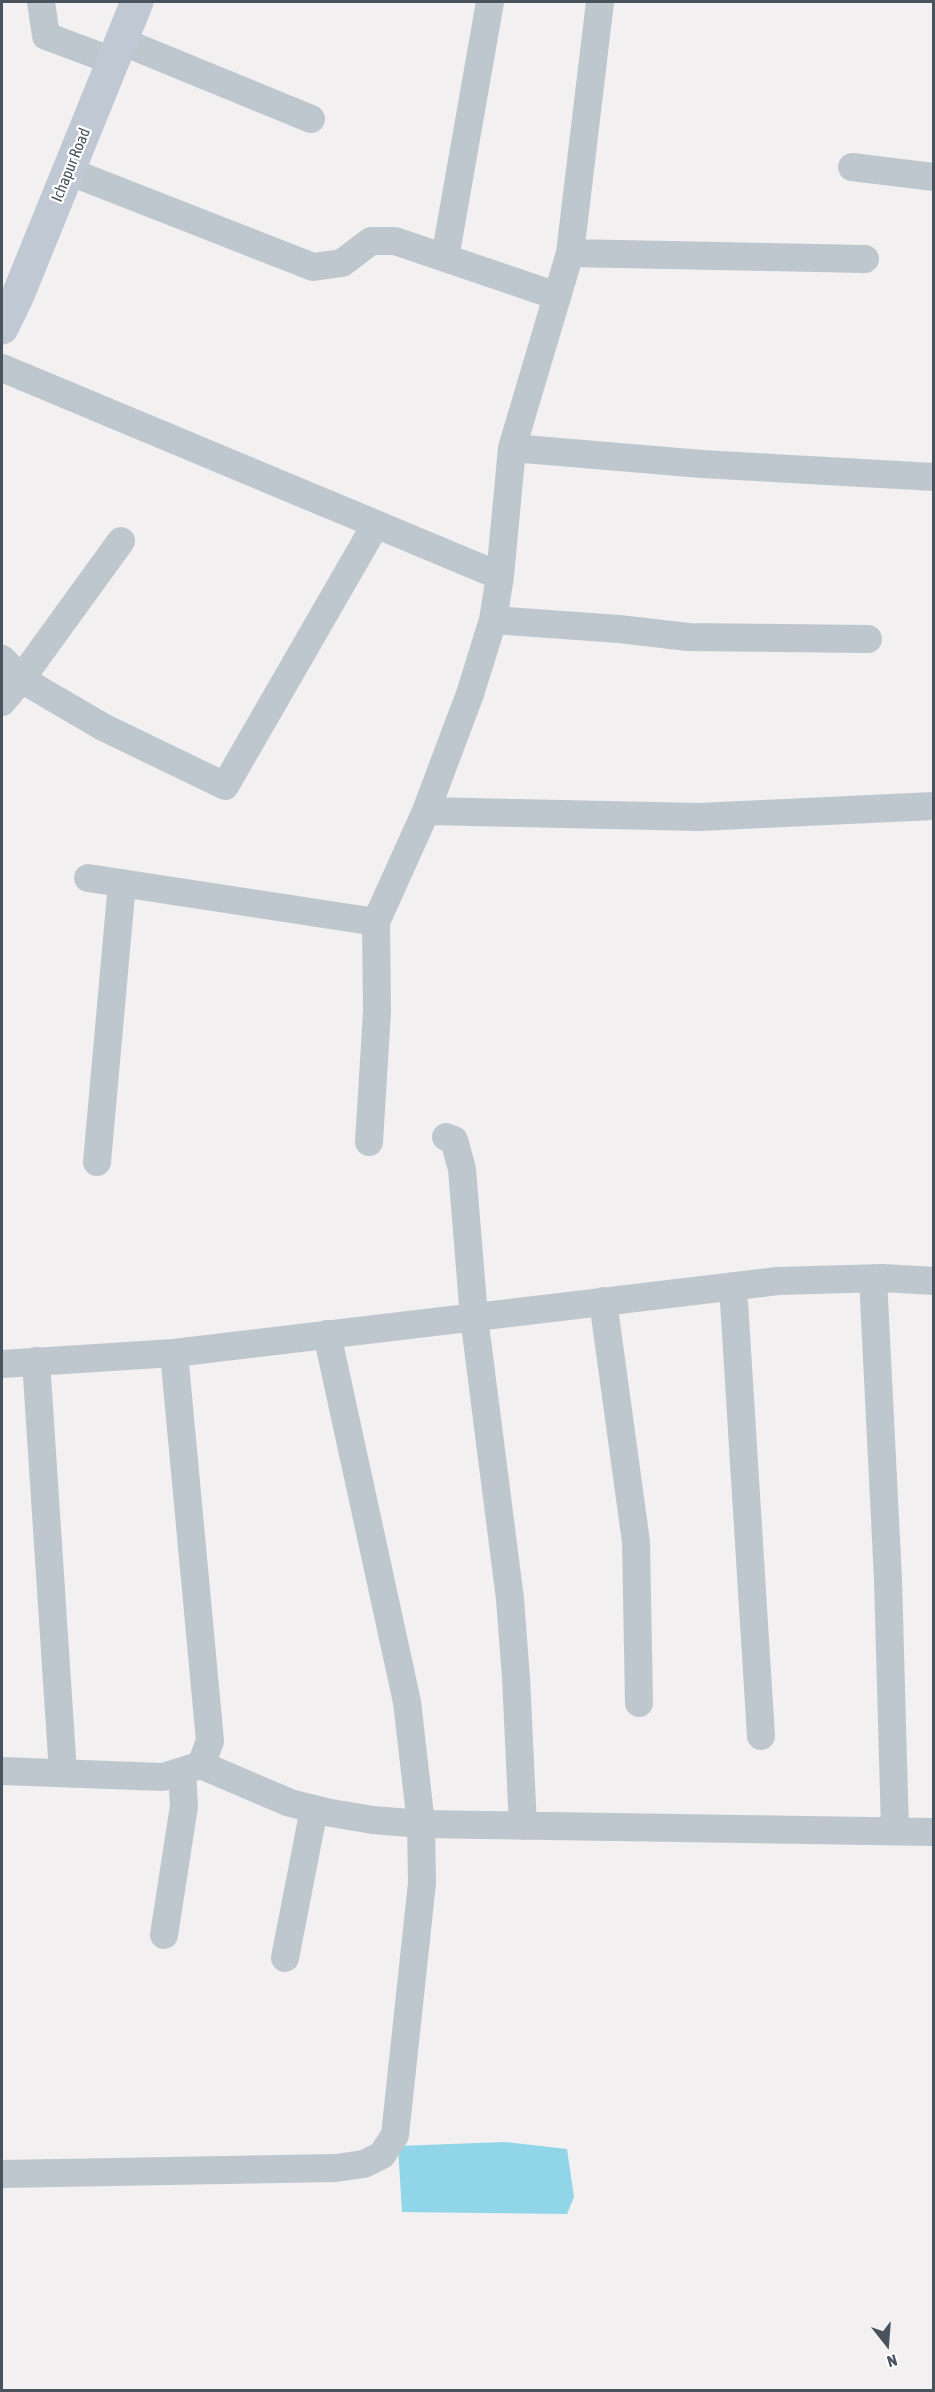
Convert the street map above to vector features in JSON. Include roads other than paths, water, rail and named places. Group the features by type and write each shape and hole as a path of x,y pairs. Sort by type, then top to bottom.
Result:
{"street":[{"path":"41,2 46,36 117,51 311,118"},
{"name":"Ichapur Road","path":"2,328 18,295 137,2"},
{"path":"445,258 490,2"},
{"path":"369,1142 377,1012 376,922 426,811 470,694 493,620 500,576 512,448 570,253 600,2"},
{"path":"852,167 933,177"},
{"path":"68,171 313,267 342,262 371,241 395,241 557,296"},
{"path":"570,253 865,259"},
{"path":"2,368 500,576"},
{"path":"512,448 702,464 933,477"},
{"path":"2,659 21,680 103,727 225,786 376,524"},
{"path":"2,702 21,680 121,542"},
{"path":"493,620 619,629 688,637 868,639"},
{"path":"426,811 699,817 933,806"},
{"path":"88,878 376,922"},
{"path":"97,1162 122,883"},
{"path":"446,1137 454,1140 462,1169 474,1317 511,1609 522,1826"},
{"path":"2,1364 174,1353 778,1281 873,1278 933,1281"},
{"path":"873,1278 888,1579 895,1831"},
{"path":"733,1286 761,1736"},
{"path":"603,1301 636,1542 639,1703"},
{"path":"2,2174 336,2168 364,2164 382,2155 395,2135 422,1883 421,1824 407,1702 327,1334"},
{"path":"164,1935 191,1768 210,1741 174,1353"},
{"path":"36,1361 63,1773"},
{"path":"2,1771 163,1777 191,1768 290,1803 314,1809 373,1820 421,1824 933,1832"},
{"path":"285,1958 314,1809"}],"water":[{"path":"505,2142 567,2149 574,2197 567,2214 402,2212 398,2146"}]}
